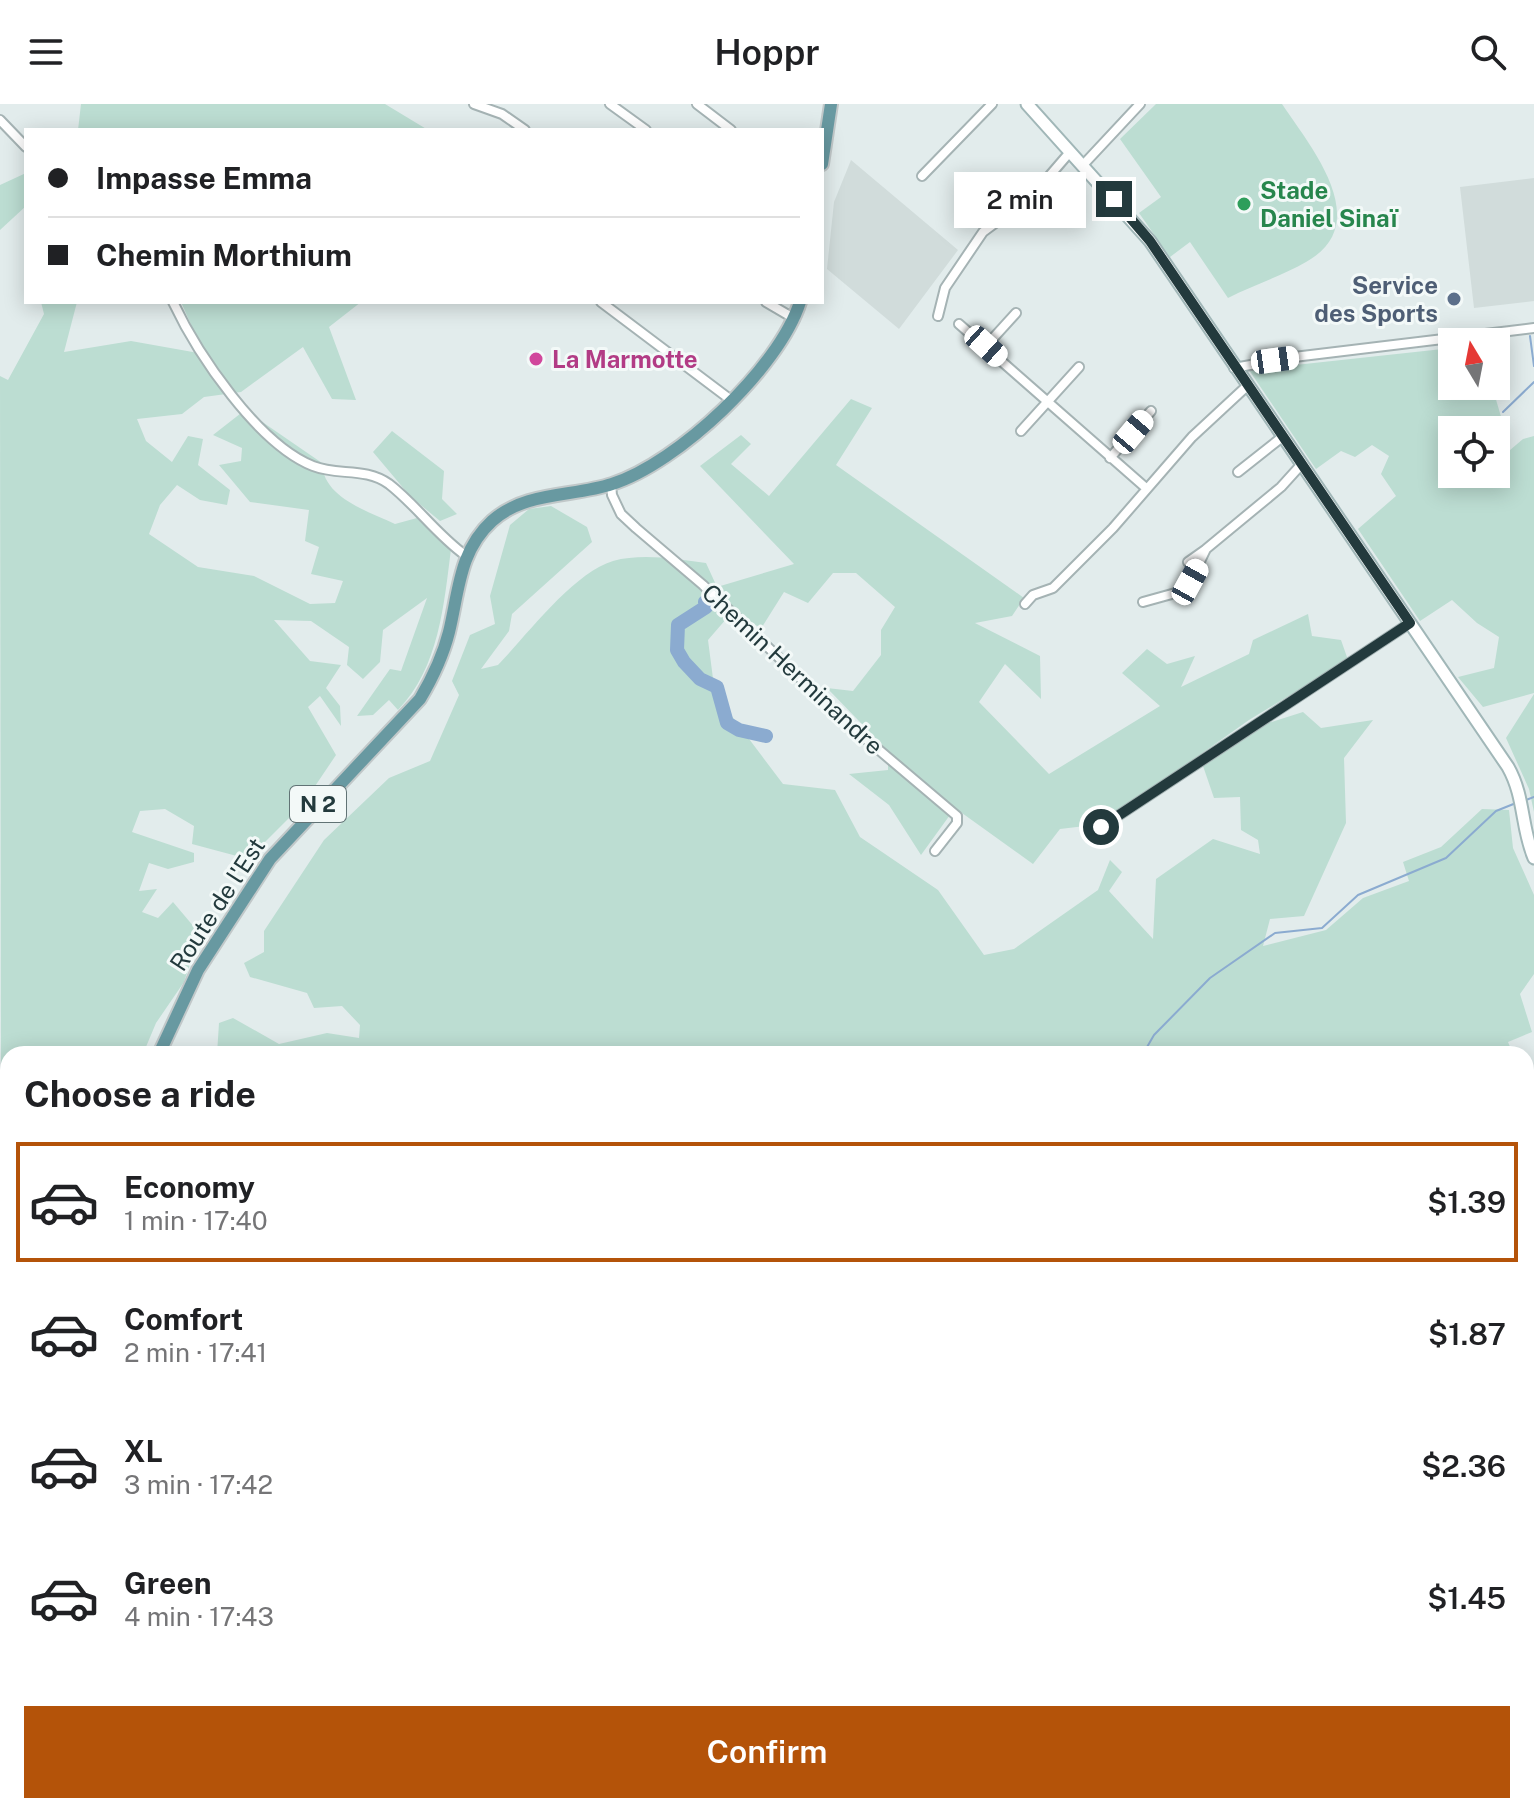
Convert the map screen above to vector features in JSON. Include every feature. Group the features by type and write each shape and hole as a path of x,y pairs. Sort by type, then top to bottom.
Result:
{"main road":[{"path":"824,151 831,104"},
{"name":"Route de l'Est","path":"163,1046 198,970 270,859 420,699 435,674 448,634 465,555 483,529 513,507 543,497 611,484 663,461 731,400 795,319 799,304"}],"street":[{"path":"474,104 502,114 522,128"},
{"path":"610,104 643,128"},
{"path":"697,104 728,128"},
{"path":"922,176 992,104"},
{"path":"1027,104 1150,241 1300,466 1508,767 1523,802 1527,842 1534,858"},
{"path":"1083,165 1140,104"},
{"path":"0,120 24,145"},
{"path":"938,316 945,288 983,232 1033,195 1070,152"},
{"path":"174,304 215,376 272,441 296,459 324,470 357,471 387,483 465,555"},
{"path":"604,304 731,400"},
{"path":"769,304 795,319"},
{"path":"986,346 1016,313"},
{"path":"959,324 1146,488"},
{"path":"1234,368 1281,359 1534,328"},
{"path":"1021,431 1079,367"},
{"path":"1025,604 1033,595 1053,588 1113,528 1192,437 1247,386"},
{"path":"1110,458 1151,411"},
{"path":"1238,472 1281,438"},
{"path":"1188,562 1281,487 1300,466"},
{"name":"Chemin Herminandre","path":"611,484 612,495 621,514 703,585 846,722 957,816 957,823 935,851"},
{"path":"1143,602 1179,592 1190,582 1206,549"},
{"path":"1101,827 1410,623"}],"shaded area":[{"path":"851,160 958,250 899,329 827,269 834,202"},
{"path":"1534,178 1534,301 1474,308 1460,187"}],"green space":[{"path":"81,104 385,104 425,128 78,128"},
{"name":"Stade Daniel Sinaï","path":"1156,104 1282,104 1331,184 1337,206 1336,227 1326,246 1297,267 1228,298 1190,242 1170,257 1139,213 1161,197 1120,139"},
{"path":"24,174 24,208 0,230 0,185"},
{"path":"42,304 76,304 64,352 131,341 204,354 182,304 358,304 329,327 356,400 332,399 303,347 241,392 204,397 182,414 137,419 146,441 172,462 188,436 203,439 198,465 230,490 227,505 200,500 177,485 160,505 149,534 198,567 254,576 310,604 335,603 343,581 311,574 319,547 305,541 309,510 250,502 219,465 241,461 242,448 213,435 245,410 322,463 330,485 349,502 395,524 417,518 451,549 442,613 431,655 423,675 398,710 389,700 373,715 357,716 390,669 401,671 427,598 383,630 380,662 363,679 347,665 349,647 311,621 274,620 310,661 341,665 326,688 340,706 341,726 320,696 308,707 336,755 303,804 248,859 192,844 194,826 165,809 140,811 132,832 194,853 194,862 168,869 149,863 139,891 157,889 142,912 158,918 173,902 200,934 184,982 156,1023 146,1046 1,1046 0,376 8,380 44,314"},
{"path":"1438,350 1438,400 1496,400 1501,416 1438,416 1438,488 1510,488 1510,450 1523,439 1534,436 1534,693 1483,707 1458,677 1494,668 1499,637 1477,623 1452,600 1420,621 1358,529 1396,496 1381,474 1389,456 1372,445 1355,457 1341,451 1316,469 1249,370"},
{"path":"851,399 872,408 836,465 1024,598 1012,616 975,623 1040,656 1041,699 1005,664 979,702 1049,774 1160,706 1122,673 1147,649 1167,664 1195,656 1181,687 1249,654 1253,640 1308,614 1312,636 1341,640 1348,660 1249,720 1102,824 1060,829 1033,864 955,808 921,855 889,805 849,774 888,770 888,751 827,688 853,691 881,655 881,630 895,607 856,573 833,573 808,603 784,592 762,627 727,618 708,640 715,694 783,784 835,790 860,837 938,890 984,955 1014,949 1098,890 1110,860 1122,872 1109,891 1153,939 1156,879 1213,839 1260,854 1258,840 1241,830 1240,797 1214,798 1203,766 1262,725 1303,712 1321,728 1373,720 1344,758 1346,823 1304,916 1270,919 1263,946 1326,930 1363,898 1409,881 1403,862 1441,847 1482,809 1509,810 1513,848 1534,895 1534,974 1520,994 1532,1032 1508,1042 1510,1046 218,1046 219,1023 233,1018 279,1044 327,1033 359,1038 360,1025 342,1006 314,1008 307,993 250,977 244,963 264,952 264,931 324,840 389,778 430,761 459,695 452,681 470,635 495,624 490,596 510,525 529,509 551,506 587,527 592,542 512,614 509,631 481,669 498,665 567,591 582,578 613,561 647,557 706,563 717,587 794,564 700,466 741,435 751,444 731,464 769,496"},
{"path":"392,431 444,471 442,499 457,514 440,521 410,496 373,452"},
{"path":"1534,694 1534,812 1529,789 1506,738"}],"waterway":[{"path":"1530,336 1534,366"},
{"path":"1503,412 1534,382"},
{"path":"705,602 706,607 678,625 677,650 700,679 717,687 727,723 739,730 766,736"},
{"path":"1526,800 1534,797"},
{"path":"1148,1046 1154,1035 1210,978 1275,933 1322,928 1358,895 1446,858 1496,811 1516,803"}],"place":[{"name":"Stade Daniel Sinaï","path":"1244,204"},
{"name":"Service des Sports","path":"1454,299"},
{"name":"La Marmotte","path":"536,359"}],"route":[{"path":"1101,827 1410,623 1300,466 1150,241 1114,199"}]}
